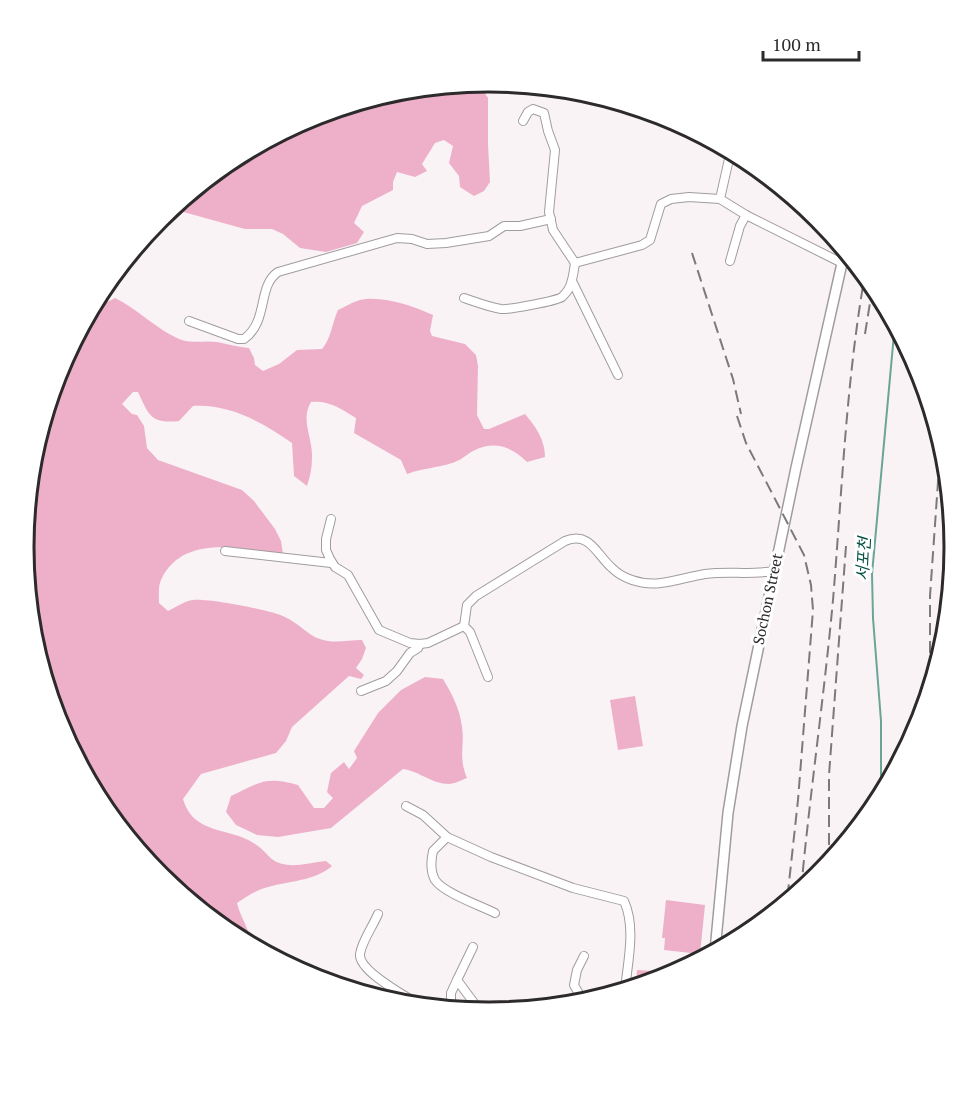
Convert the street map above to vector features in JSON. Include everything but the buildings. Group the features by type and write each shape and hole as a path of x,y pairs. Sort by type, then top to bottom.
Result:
{"main road":[{"name":"Sochon Street","path":"716,942 728,813 742,726 842,263"}],"street":[{"path":"523,122 528,112 533,109 544,113 555,150 549,212 553,230 575,263"},
{"path":"720,199 728,159"},
{"path":"575,263 642,245 650,240 661,204 671,199 689,197 720,199 746,215 842,263"},
{"path":"730,261 740,226 746,215"},
{"path":"189,321 237,339 244,339 256,327 262,313 269,280 278,272 397,238 412,239 427,244 446,243 489,236 504,226 520,226 551,219"},
{"path":"575,263 571,276 572,281 618,375"},
{"path":"464,298 499,309 507,309 562,297 572,281"},
{"path":"330,519 326,550 331,563"},
{"path":"464,626 468,605 476,596 575,537 582,538 592,546 613,570 632,580 649,584 667,584 704,574 754,574 774,571"},
{"path":"225,551 331,563 348,575 379,630 410,643 428,642 464,626"},
{"path":"464,626 470,632 488,676"},
{"path":"361,691 386,681 420,644"},
{"path":"406,806 423,815 447,837 491,857 573,888 624,901 630,919 626,980"},
{"path":"447,837 433,851 432,872 436,881 445,889 495,913"},
{"path":"378,914 360,952 362,962 370,971 403,993"},
{"path":"451,1000 451,993 473,946"},
{"path":"579,993 573,985 576,970 584,956"},
{"path":"457,980 473,1001"}],"shaded area":[{"path":"484,92 488,98 490,182 484,191 474,196 460,187 459,176 449,163 453,146 444,140 435,143 422,164 427,171 415,177 397,172 393,190 362,206 354,223 364,232 357,243 326,252 300,248 283,234 272,229 245,229 181,212 237,168 288,138 315,126 372,107 430,95"},
{"path":"115,298 179,339 217,342 249,348 255,365 263,371 279,364 297,350 322,349 338,310 360,300 378,299 397,302 433,315 430,331 432,336 465,344 476,355 478,366 477,415 484,429 525,414 542,439 545,457 527,462 515,452 495,445 473,451 455,462 407,474 401,460 354,433 356,418 329,404 311,402 307,422 312,462 307,486 294,476 292,443 245,416 220,408 193,406 179,421 162,421 148,412 138,392 133,392 122,404 132,414 137,415 144,426 147,448 158,460 242,490 254,501 281,541 283,554 215,547 184,555 171,565 161,580 159,603 168,611 193,600 254,608 285,617 320,639 335,642 362,640 366,648 356,668 364,675 361,679 349,676 292,727 286,741 276,753 201,774 183,799 188,811 196,820 248,840 278,862 293,865 326,861 332,866 315,876 257,891 237,903 248,932 189,889 147,847 111,799 81,748 69,721 43,635 38,606 34,546 38,487 43,458 69,372 81,345 105,303"},
{"path":"425,677 443,679 455,702 461,720 462,758 467,778 449,784 403,769 331,828 278,837 257,835 236,825 226,812 231,796 257,784 270,781 298,785 314,808 324,808 333,798 327,792 331,773 344,762 349,769 357,758 354,751 378,713 401,690"},
{"path":"635,696 643,746 618,750 610,700"},
{"path":"666,900 705,905 700,950 694,953 664,950 665,938 662,938"},
{"path":"637,970 653,971 637,977"}],"waterway":[{"name":"서포천","path":"881,779 881,721 872,574 894,337"}],"railway":[{"path":"692,253 733,379 741,414"},
{"path":"802,877 833,600 853,355 863,287"},
{"path":"865,334 871,298"},
{"path":"737,416 746,443 804,555 811,585 813,610 798,800 788,890"},
{"path":"930,660 930,596 939,473"},
{"path":"829,850 829,775 846,546"}]}
